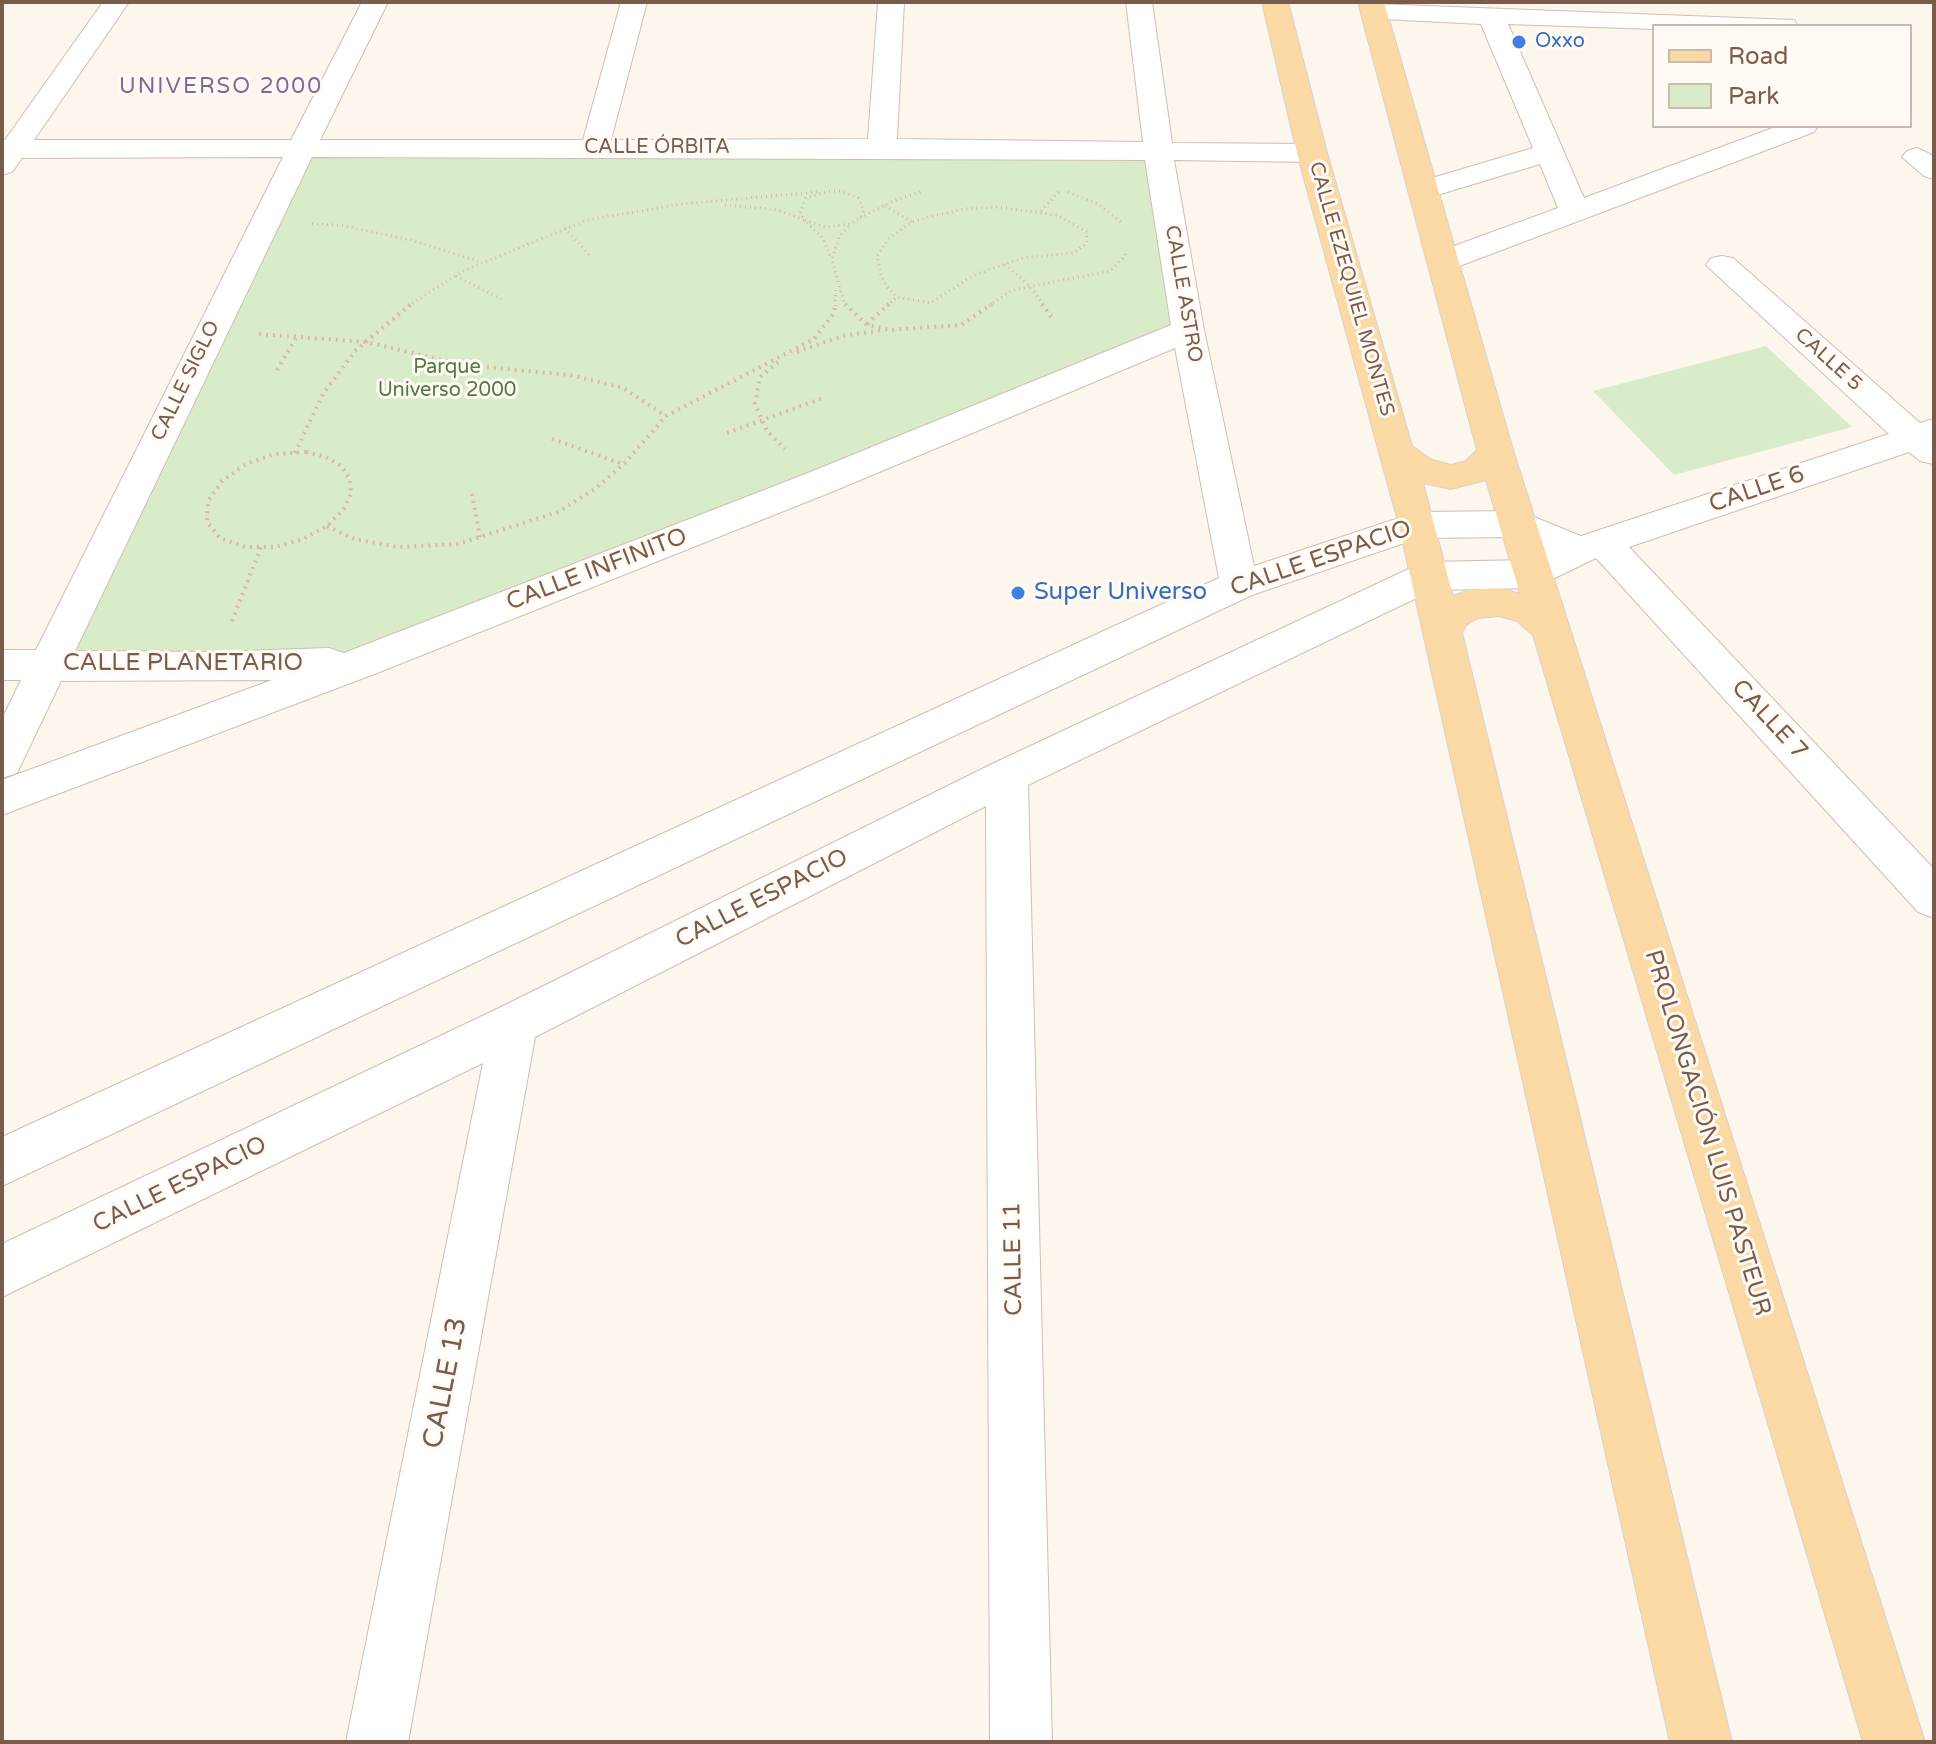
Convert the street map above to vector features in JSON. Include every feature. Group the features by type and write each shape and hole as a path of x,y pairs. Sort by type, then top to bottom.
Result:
{"main road":[{"name":"CALLE EZEQUIEL MONTES","path":"1275,2 1312,153 1398,453 1428,576"},
{"path":"1373,7 1495,450 1519,524"},
{"path":"1398,453 1421,470 1451,477 1477,471 1489,461 1495,450"},
{"name":"PROLONGACIÓN LUIS PASTEUR","path":"1519,524 1894,1742"},
{"path":"1428,576 1701,1742"},
{"path":"1443,632 1452,615 1470,604 1499,602 1530,611 1552,630"}],"street":[{"path":"6,155 116,2"},
{"name":"CALLE SIGLO","path":"2,761 206,339 375,2"},
{"path":"595,147 634,2"},
{"path":"882,148 891,2"},
{"name":"CALLE ASTRO","path":"1139,2 1158,149 1188,330 1239,585"},
{"path":"1373,7 1491,16 1726,24"},
{"path":"1491,16 1547,153 1575,212"},
{"path":"1443,261 1799,128"},
{"name":"CALLE ÓRBITA","path":"6,155 304,148 595,147 1158,149 1312,153"},
{"path":"1423,190 1547,153"},
{"name":"CALLE 5","path":"1722,265 1927,441"},
{"name":"CALLE INFINITO","path":"2,798 363,662 821,482 1188,330"},
{"name":"CALLE 6","path":"1534,574 1591,546 1927,441"},
{"path":"1519,524 1591,546"},
{"name":"CALLE ESPACIO","path":"2,1162 1239,585 1417,525 1519,524"},
{"name":"CALLE 7","path":"1591,546 1934,899"},
{"name":"CALLE ESPACIO","path":"2,1271 514,1024 1007,776 1428,576 1534,574"},
{"name":"CALLE PLANETARIO","path":"2,665 214,667 363,662"},
{"name":"CALLE 11","path":"1007,776 1021,1742"},
{"name":"CALLE 13","path":"377,1742 514,1024"}],"path":[{"path":"295,453 323,394 366,342 403,309 483,262 587,220 682,204 769,199 855,187"},
{"path":"832,260 839,237 851,224 884,205 936,188"},
{"path":"1050,188 1061,189 1098,204 1120,218 1124,228"},
{"path":"1041,211 1061,189"},
{"path":"860,218 864,211 858,198 850,193 829,191 806,198 800,206 804,220 823,238 846,308 866,324 889,330"},
{"path":"682,204 738,205 778,210 826,227 851,224"},
{"path":"884,205 912,222"},
{"path":"996,207 1041,211 1071,220 1087,232 1087,243 1074,253 1023,258 1005,264 963,281 931,303 897,297 881,276 877,256 888,239 912,222 965,209 996,207"},
{"path":"266,222 339,225 410,240 483,262"},
{"path":"565,228 591,257"},
{"path":"821,482 767,431 755,404 760,377 784,356 842,336 961,325 999,297 1029,285 1110,271 1125,256 1127,247"},
{"path":"1005,264 1029,285 1052,318"},
{"path":"456,276 503,300"},
{"path":"327,526 354,539 398,547 458,544 558,512 596,488 624,464 666,416 814,339 834,313 837,283"},
{"path":"866,324 897,297"},
{"path":"206,339 269,333 366,342 440,361 570,375 623,388 666,416"},
{"path":"277,370 297,336"},
{"path":"727,433 823,398"},
{"path":"552,439 624,464"},
{"path":"275,454 326,457 341,466 350,479 351,494 343,510 327,526 303,539 245,547 220,538 207,522 208,501 222,481 246,464 275,454"},
{"path":"472,494 480,537"},
{"path":"214,667 261,547"}],"green space":[{"name":"Parque Universo 2000","path":"304,148 1158,149 1188,330 363,662 49,665"},
{"path":"1766,346 1852,427 1674,475 1593,391"}],"place":[{"name":"Oxxo","path":"1519,42"},
{"name":"Super Universo","path":"1018,593"}],"district":[{"name":"UNIVERSO 2000","path":"221,87"}]}
